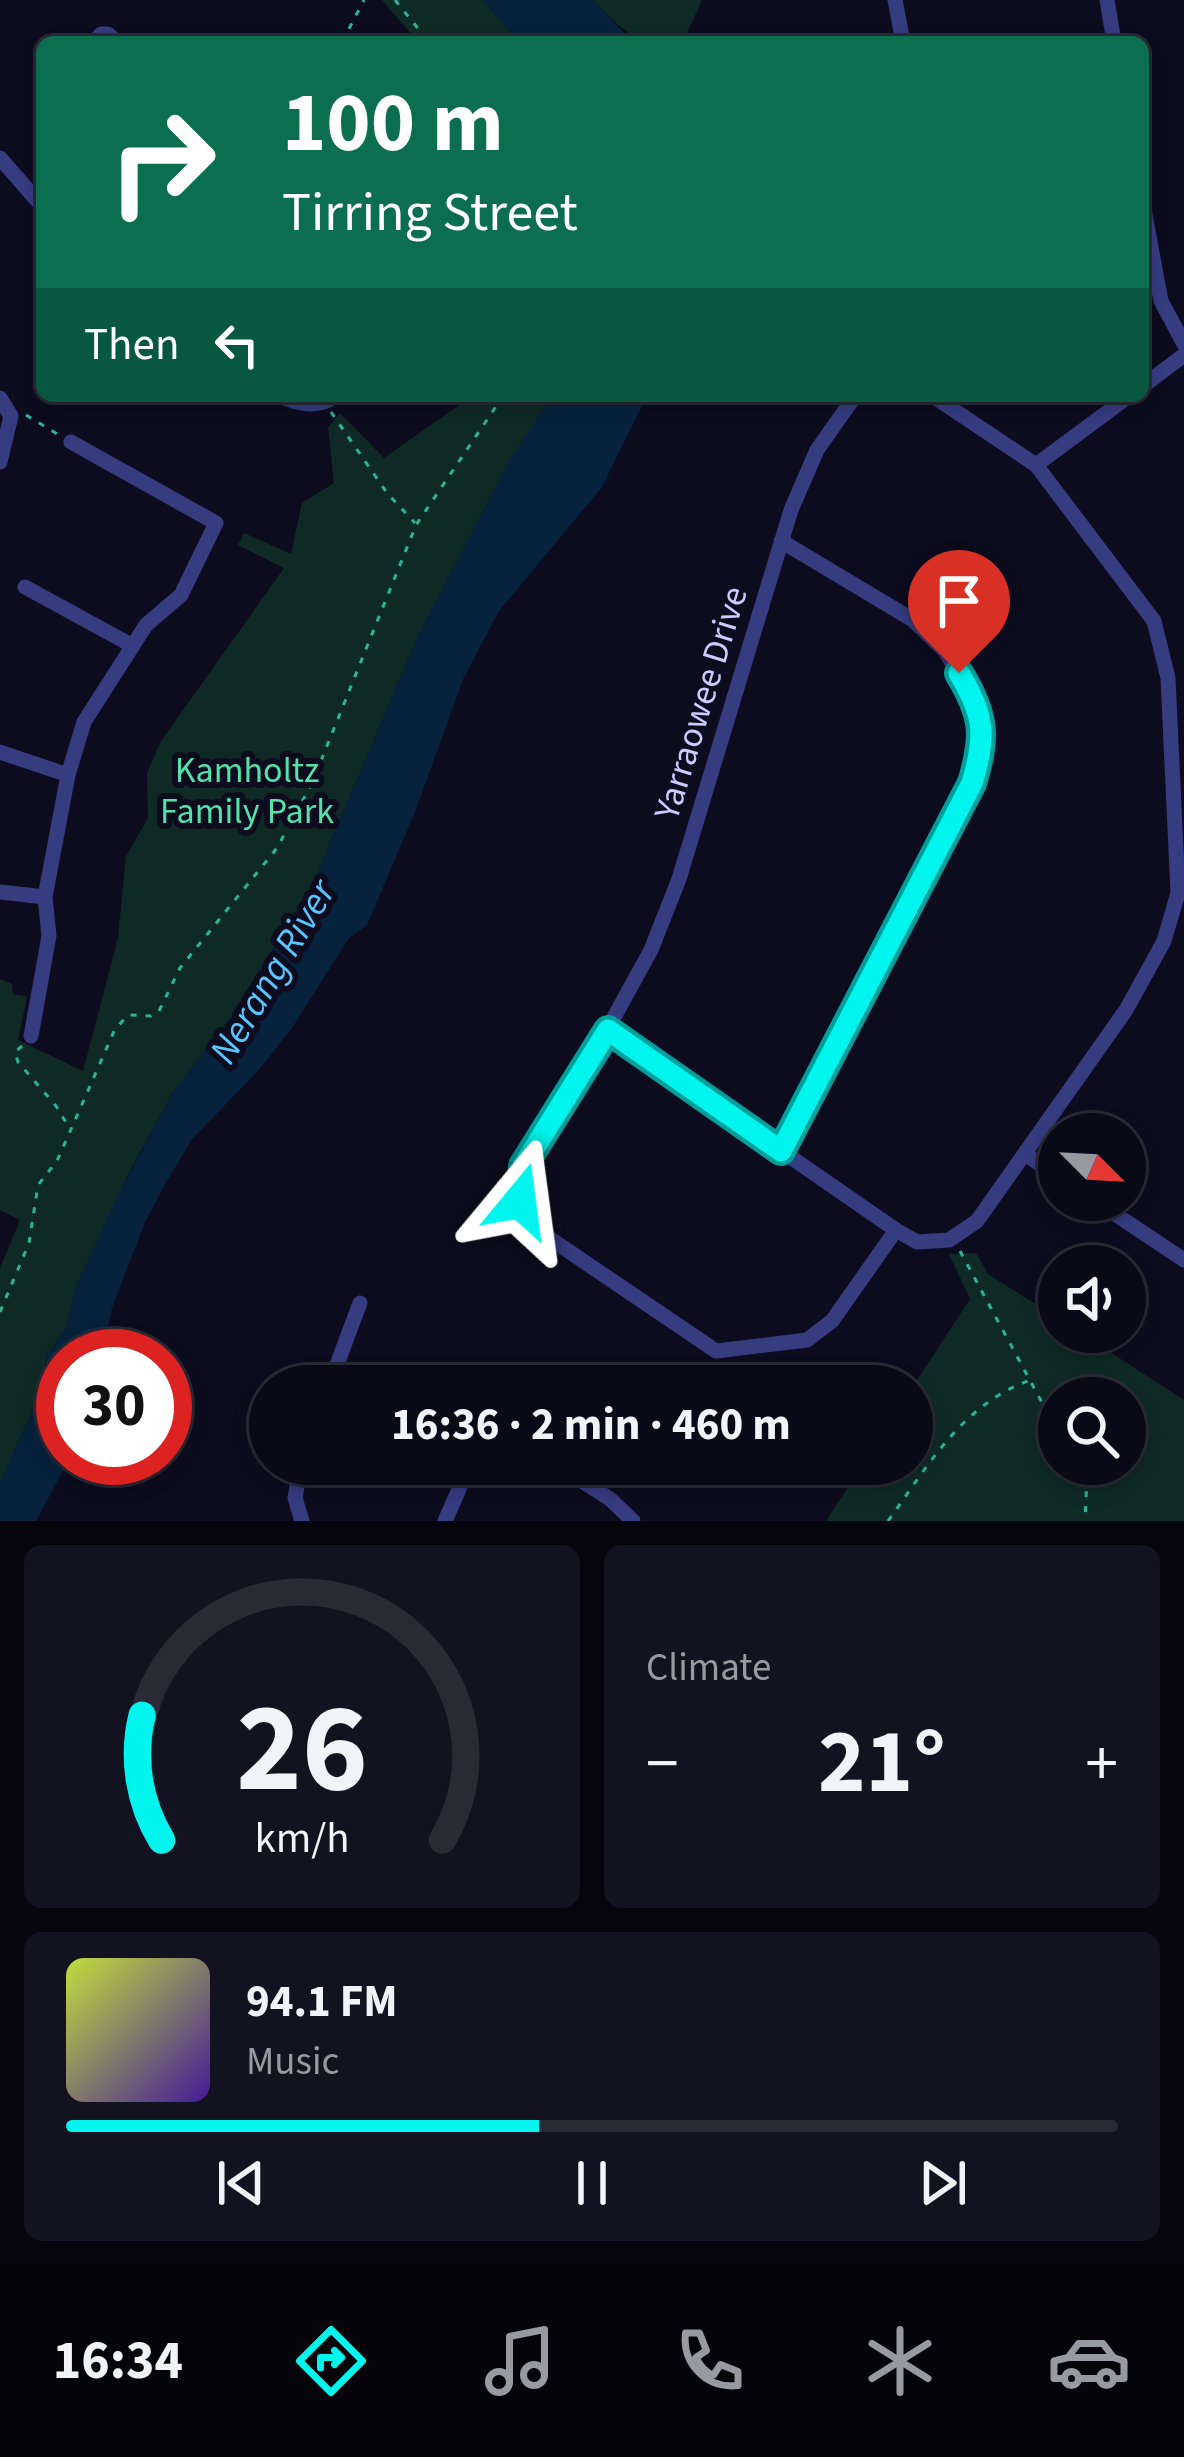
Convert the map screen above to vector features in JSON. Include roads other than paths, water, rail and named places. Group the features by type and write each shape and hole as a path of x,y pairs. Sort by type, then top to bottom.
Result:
{"street":[{"path":"895,0 902,36"},
{"path":"1106,0 1113,36"},
{"path":"0,158 36,199"},
{"path":"1149,236 1161,301 1184,344"},
{"path":"1149,381 1184,355"},
{"path":"0,398 11,416 0,462"},
{"name":"Yarraowee Drive","path":"851,402 817,450 781,541 679,879 651,950 608,1030 523,1166 520,1201 530,1225 716,1351 807,1340 832,1321 896,1230"},
{"path":"608,1030 896,1230 916,1242 954,1239 976,1220 1126,1010 1164,941 1178,893 1168,678 1154,621 1036,465 942,402"},
{"path":"1036,465 1121,402"},
{"path":"31,1036 49,935 45,896 68,775 84,722 146,625 181,596 215,523 71,442"},
{"path":"781,541 913,620 945,651 972,695 984,743 972,783 781,1151"},
{"path":"25,587 133,646"},
{"path":"0,752 68,775"},
{"path":"0,892 45,896"},
{"path":"1024,1154 1038,1163"},
{"path":"1126,1221 1184,1260"},
{"path":"337,1365 360,1303"},
{"path":"297,1485 295,1498 302,1521"},
{"path":"445,1521 461,1485"},
{"path":"588,1485 633,1521"}],"water":[{"path":"483,0 593,0 630,36 514,36"},
{"name":"Nerang River","path":"549,402 644,402 602,487 499,611 464,677 367,925 349,938 292,1028 257,1072 192,1139 145,1222 108,1329 65,1329 76,1287 116,1199 172,1094 227,1022 311,888 419,634 510,459"},
{"path":"36,1398 36,1485 55,1485 36,1521 0,1521 0,1483"}],"park label":[{"name":"Kamholtz Family Park","path":"247,790"}]}
